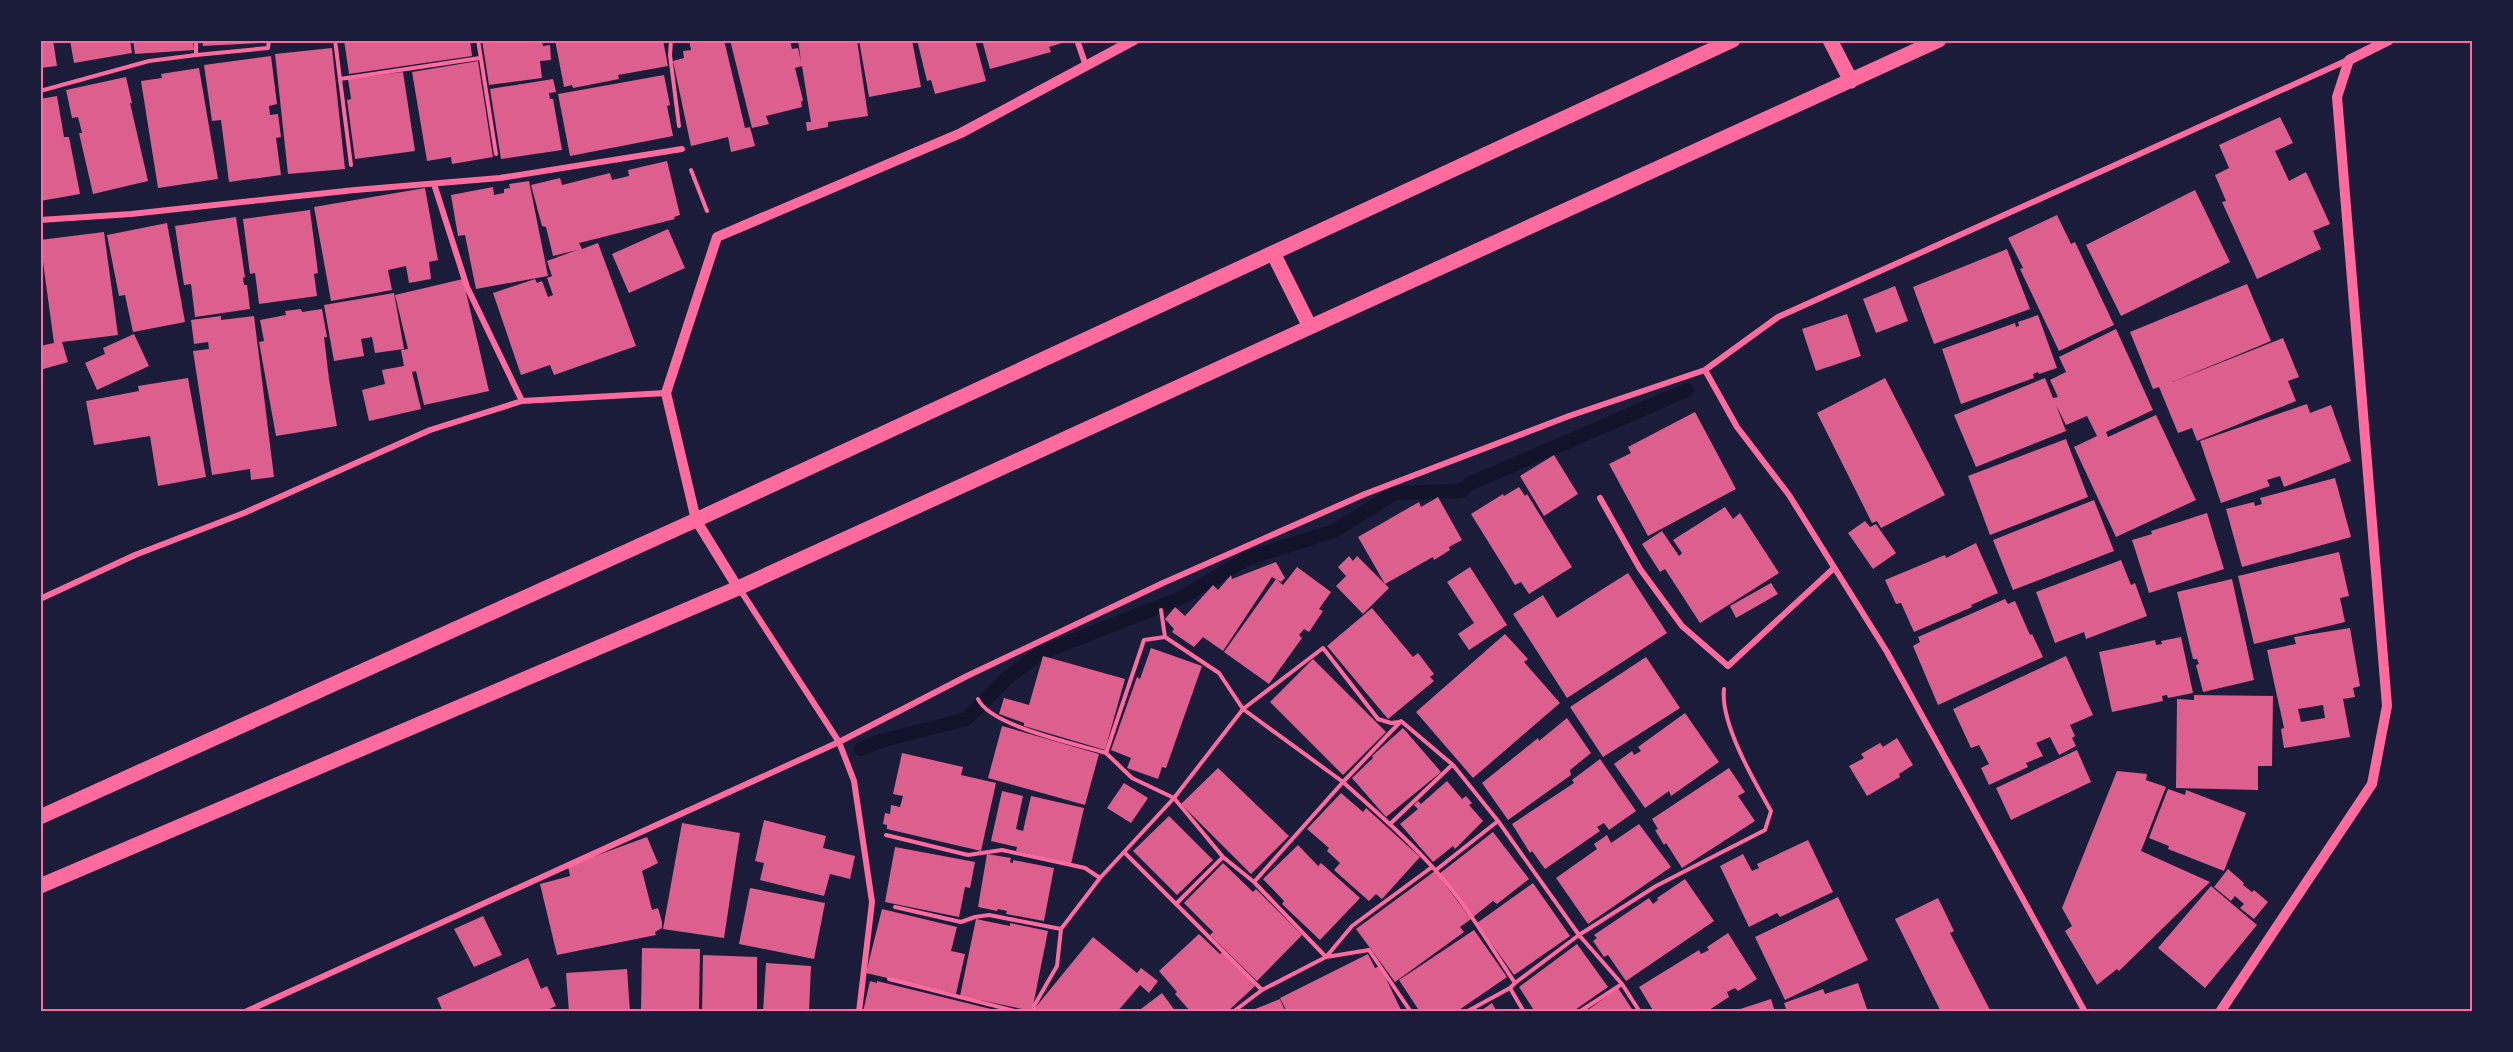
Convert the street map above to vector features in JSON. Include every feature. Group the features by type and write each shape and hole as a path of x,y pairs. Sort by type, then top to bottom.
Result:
{"main road":[{"path":"40,817 696,520 1733,40"},
{"path":"1830,40 1851,81"},
{"path":"40,886 738,588 1939,40"},
{"path":"1273,253 1310,327"}],"street":[{"path":"1077,40 1086,66"},
{"path":"859,1011 872,902 854,781 839,742 696,520 666,393 717,237 961,133 1134,40"},
{"path":"245,1011 839,742 968,675 1163,583 1365,494 1569,416 1705,370 1778,317 2389,40"},
{"path":"2220,1011 2372,784 2387,706 2337,97 2349,60"},
{"path":"40,220 131,214 355,190 500,178 682,149"},
{"path":"434,184 466,287 522,401"},
{"path":"1705,370 1737,427 1789,495 1887,652 2085,1011"},
{"path":"40,599 135,555 244,513 430,430 522,401 666,393"},
{"path":"1600,498 1640,569 1682,626 1728,666 1834,568"}],"path":[{"path":"196,40 196,55"},
{"path":"40,91 149,61 268,48 269,40"},
{"path":"335,40 355,190"},
{"path":"478,40 500,178"},
{"path":"340,79 480,58"},
{"path":"1163,583 1161,606 1165,637"},
{"path":"1106,753 1143,640 1165,637 1219,673 1243,709 1343,782 1389,824 1434,869 1477,925 1515,983"},
{"path":"1034,1011 1034,1006 1057,966 1061,929 1100,878 1174,798 1243,709 1323,648 1378,719 1391,723 1401,721"},
{"path":"1466,1011 1510,988 1579,935 1656,886 1765,830 1771,811 1745,765 1722,702 1728,666"},
{"path":"968,675 981,706 995,717 1012,725 1106,753 1132,778 1174,798 1223,857 1254,882 1326,957"},
{"path":"1401,721 1453,765 1498,821 1579,935 1622,984 1640,1011"},
{"path":"1254,882 1401,721"},
{"path":"1389,824 1453,765"},
{"path":"1326,957 1352,926 1498,821"},
{"path":"861,830 968,855 1002,850 1085,868 1100,878"},
{"path":"1124,852 1262,990"},
{"path":"1176,904 1223,857"},
{"path":"872,902 961,922 975,916 989,915 1061,929"},
{"path":"1233,1011 1262,990 1326,957 1369,950 1411,1011"},
{"path":"863,973 1019,1011"},
{"path":"1579,1011 1622,984"},
{"path":"1510,988 1524,1011"}],"building":[{"path":"40,40 53,40 57,66 40,68"},
{"path":"70,40 130,40 132,53 74,63"},
{"path":"133,40 193,40 194,50 135,54"},
{"path":"202,40 260,40 260,43 203,46"},
{"path":"344,40 470,40 472,56 349,74"},
{"path":"482,40 542,40 543,46 550,45 551,60 540,61 542,78 489,85"},
{"path":"555,40 663,40 668,66 618,75 619,79 573,88 572,85 564,87"},
{"path":"689,40 724,40 745,128 750,127 755,146 731,152 728,137 691,146 673,61 684,58 683,51 691,50"},
{"path":"730,40 790,40 792,49 798,48 801,62 798,40 857,40 868,116 828,122 828,127 807,131 806,122 811,122 802,66 795,68 803,100 802,107 766,116 769,124 752,128"},
{"path":"859,40 912,40 921,87 869,97"},
{"path":"917,40 975,40 986,81 935,94 931,80 927,81"},
{"path":"982,40 1061,40 1062,43 1049,47 1051,52 990,69"},
{"path":"332,48 345,169 288,174 275,54"},
{"path":"271,56 277,104 269,106 270,115 278,114 281,137 276,138 281,175 229,182 221,120 212,121 204,65"},
{"path":"478,61 493,157 452,164 451,157 427,161 412,72"},
{"path":"199,68 218,179 158,188 141,81 162,78 161,74"},
{"path":"403,72 415,151 355,159 347,100 351,99 348,79"},
{"path":"664,75 673,136 570,156 558,94"},
{"path":"126,77 148,181 93,194 79,133 82,133 78,117 72,118 66,90"},
{"path":"553,79 556,92 549,93 550,99 553,99 562,150 501,159 490,89"},
{"path":"57,96 64,137 69,137 80,194 40,201 40,99"},
{"path":"2280,117 2293,143 2275,151 2289,181 2306,172 2330,224 2313,231 2321,249 2257,279 2222,202 2226,201 2215,175 2229,168 2219,145"},
{"path":"667,161 680,215 674,217 675,219 579,243 582,249 598,243 636,346 554,375 550,365 521,375 493,293 535,279 537,283 542,281 548,297 553,295 547,278 552,276 547,261 577,250 553,256 546,227 542,226 531,185 560,178 562,185 610,173 612,180 629,176 628,170"},
{"path":"529,181 548,276 476,289 465,235 458,236 451,195 493,187 494,195 504,193 504,189 510,188 509,184"},
{"path":"425,188 438,260 429,262 431,279 409,283 406,266 388,270 392,290 331,301 314,207"},
{"path":"2195,190 2230,262 2121,316 2086,245"},
{"path":"310,210 318,273 314,274 317,296 259,304 255,273 250,274 243,219"},
{"path":"2057,215 2071,244 2075,242 2114,325 2059,351 2020,269 2023,268 2008,238"},
{"path":"236,217 245,277 243,278 244,285 247,285 250,309 195,317 191,284 184,285 175,226"},
{"path":"167,223 185,322 133,332 125,295 119,296 107,235"},
{"path":"668,229 685,268 629,293 612,254"},
{"path":"104,232 118,335 62,342 68,362 40,370 40,346 54,343 40,240"},
{"path":"2007,249 2030,309 1934,344 1913,287"},
{"path":"463,279 489,391 424,405 416,371 412,372 421,409 369,421 362,390 385,384 382,370 404,366 401,350 408,349 395,295"},
{"path":"2247,284 2271,341 2172,382 2283,338 2299,377 2288,381 2296,401 2197,441 2192,428 2178,433 2159,387 2153,389 2130,332"},
{"path":"1895,286 1908,321 1876,333 1863,299"},
{"path":"394,293 404,349 375,353 372,337 361,339 364,356 334,361 324,305"},
{"path":"301,309 302,312 322,309 327,337 324,337 329,379 337,426 276,436 259,342 264,341 260,320 286,315 285,311"},
{"path":"1847,314 1861,356 1816,371 1802,329"},
{"path":"2038,315 2057,368 2039,374 2038,372 2033,374 2034,378 1961,404 1942,349 2015,323 2016,327 2019,326 2018,322"},
{"path":"221,316 221,320 254,316 274,477 251,480 250,469 212,475 193,351 209,349 208,342 194,344 191,320"},
{"path":"2116,329 2153,410 2106,432 2108,437 2156,415 2196,500 2116,537 2074,447 2097,436 2087,416 2066,425 2056,405 2066,431 1976,467 1954,415 2045,378 2053,398 2058,397 2050,380 2066,372 2059,357"},
{"path":"134,334 149,366 97,390 85,363 105,354 103,348"},
{"path":"188,378 206,477 158,486 150,436 94,445 86,401 139,391 138,386"},
{"path":"1885,378 1945,495 1881,528 1877,521 1872,523 1817,413"},
{"path":"2307,404 2310,413 2331,405 2351,461 2284,487 2280,476 2267,480 2270,486 2221,503 2200,441"},
{"path":"1695,412 1736,489 1648,536 1609,464 1631,453 1628,447"},
{"path":"2066,439 2088,497 1990,535 1968,476"},
{"path":"1554,455 1578,494 1544,516 1520,476"},
{"path":"2335,478 2351,537 2242,567 2226,509 2254,502 2255,506 2262,504 2260,498"},
{"path":"1519,487 1525,496 1527,494 1572,567 1529,594 1521,582 1515,585 1471,514"},
{"path":"1438,497 1462,540 1449,547 1450,550 1434,560 1433,557 1385,584 1358,537 1419,502 1421,507"},
{"path":"2094,500 2114,551 2013,590 1993,540"},
{"path":"1725,507 1733,519 1740,513 1779,573 1700,623 1665,569 1660,572 1642,544 1662,531 1679,556 1682,553 1673,540"},
{"path":"2207,513 2224,569 2149,593 2132,540 2152,534 2151,531"},
{"path":"1865,521 1870,527 1876,524 1896,553 1873,569 1848,533"},
{"path":"1976,543 1998,593 1914,632 1901,603 1896,604 1885,580 1945,555 1946,558"},
{"path":"2339,552 2349,596 2340,598 2345,622 2254,644 2238,576"},
{"path":"1349,556 1353,561 1357,556 1389,588 1363,614 1336,586 1346,576 1338,567"},
{"path":"2121,560 2131,585 2135,583 2147,616 2086,639 2084,632 2055,643 2036,592"},
{"path":"1276,562 1285,578 1281,582 1272,577 1223,651 1203,637 1194,647 1172,632 1174,629 1165,619 1175,607 1185,616 1213,585 1218,590 1231,575 1232,579"},
{"path":"1297,567 1331,592 1319,609 1323,611 1309,632 1304,629 1299,635 1302,638 1269,684 1224,652 1276,579 1283,585"},
{"path":"1470,567 1507,625 1469,650 1458,634 1474,623 1447,582"},
{"path":"1628,573 1667,633 1567,698 1513,614 1543,595 1557,618"},
{"path":"2232,579 2254,680 2203,692 2196,665 2199,664 2197,659 2193,659 2177,592"},
{"path":"1771,583 1778,594 1736,618 1730,606"},
{"path":"2005,599 2008,604 2015,601 2043,657 1938,705 1913,646 1920,642 1918,637"},
{"path":"1372,608 1413,657 1418,653 1434,674 1430,677 1434,681 1388,719 1327,646"},
{"path":"2350,628 2360,686 2353,688 2355,697 2343,699 2350,737 2284,748 2281,729 2284,728 2267,650 2296,644 2294,637","holes":["2323,705 2325,718 2301,722 2298,709"]},
{"path":"1505,634 1528,659 1524,662 1560,703 1473,778 1416,712"},
{"path":"2181,637 2193,693 2168,698 2167,695 2162,696 2163,701 2112,712 2099,652 2155,640 2156,645 2162,644 2161,641"},
{"path":"1151,648 1202,666 1166,768 1162,767 1158,779 1127,768 1131,758 1111,750 1137,677 1140,679"},
{"path":"1043,656 1125,679 1105,750 1024,726 1024,723 999,714 1004,698 1029,705"},
{"path":"2066,656 2093,715 2070,725 2076,746 2059,755 2050,737 2036,743 2043,756 2026,763 2028,767 1989,785 1981,768 1989,764 1979,745 1971,748 1953,709"},
{"path":"1646,657 1680,708 1603,757 1570,707"},
{"path":"1313,659 1386,732 1343,775 1270,702"},
{"path":"2194,695 2273,696 2272,766 2258,766 2258,790 2176,788 2177,699 2194,700"},
{"path":"1685,713 1719,762 1671,796 1669,791 1645,808 1614,764 1632,751 1634,755 1641,751 1638,747"},
{"path":"1567,718 1591,753 1570,770 1571,775 1508,820 1482,783"},
{"path":"1002,726 1099,754 1085,805 988,778"},
{"path":"1403,728 1441,772 1386,817 1352,778"},
{"path":"1897,738 1913,765 1899,774 1900,777 1867,796 1849,766 1864,758 1861,754 1880,743 1883,747"},
{"path":"2077,750 2091,782 2011,820 1996,788"},
{"path":"902,753 963,767 961,775 996,783 981,851 887,829 887,825 883,824 885,813 890,814 891,805 900,807 903,796 893,794"},
{"path":"1600,759 1636,811 1609,830 1604,823 1597,827 1600,831 1545,869 1532,851 1530,853 1512,824 1574,783 1572,780"},
{"path":"1218,768 1289,836 1251,874 1181,804"},
{"path":"1729,768 1745,792 1738,796 1755,821 1682,868 1666,843 1664,845 1655,830 1658,829 1652,819"},
{"path":"2117,771 2147,774 2146,780 2166,787 2141,851 2210,882 2119,971 2117,969 2097,985 2065,931 2072,926 2062,908"},
{"path":"1447,781 1462,799 1466,796 1472,803 1469,805 1483,821 1455,849 1453,846 1433,862 1400,824 1418,809 1414,805 1418,801 1421,804"},
{"path":"1124,783 1148,798 1131,823 1107,808"},
{"path":"2168,789 2185,795 2186,790 2246,813 2224,871 2168,849 2169,846 2149,838"},
{"path":"1002,791 1023,796 1016,829 1023,831 1031,796 1084,808 1071,864 1016,851 1017,847 991,841"},
{"path":"1341,793 1363,812 1366,808 1420,857 1382,899 1376,894 1369,901 1334,870 1340,863 1327,851 1329,848 1307,829"},
{"path":"1169,816 1213,860 1177,895 1133,851"},
{"path":"764,820 826,836 823,848 855,856 850,879 830,874 824,896 760,880 764,863 755,861"},
{"path":"682,823 740,833 724,938 663,929"},
{"path":"1639,824 1671,867 1588,924 1556,878 1597,849 1594,844 1607,835 1611,843"},
{"path":"1493,832 1529,879 1497,904 1493,901 1472,918 1439,874"},
{"path":"647,837 658,863 642,871 652,910 658,908 662,928 655,932 656,935 557,955 540,884 570,876 568,866"},
{"path":"1808,840 1833,892 1780,917 1777,913 1749,927 1720,866 1743,854 1752,871 1759,868 1757,864"},
{"path":"1298,845 1318,866 1321,863 1360,898 1320,940 1282,904 1284,901 1263,879"},
{"path":"895,847 975,862 970,888 965,887 959,917 885,902"},
{"path":"987,854 1011,858 1010,862 1013,863 1013,860 1054,868 1044,921 1006,914 1007,911 998,909 997,911 978,907"},
{"path":"1223,863 1253,892 1256,889 1302,935 1257,981 1210,935 1213,932 1184,903"},
{"path":"2228,869 2244,883 2243,885 2252,892 2254,890 2268,902 2254,919 2240,908 2244,904 2235,896 2231,901 2214,887"},
{"path":"1435,871 1471,919 1460,927 1464,932 1395,982 1356,929"},
{"path":"1685,879 1714,921 1626,981 1608,955 1604,957 1593,941 1597,938 1594,935 1649,898 1653,904 1658,900 1657,898"},
{"path":"1533,883 1570,936 1514,975 1477,923"},
{"path":"2211,886 2257,925 2205,988 2158,948"},
{"path":"750,888 825,903 814,959 739,944"},
{"path":"1838,897 1868,960 1785,1000 1755,937"},
{"path":"1938,898 1954,931 1950,933 1991,1012 1941,1012 1895,919"},
{"path":"882,909 957,927 951,951 965,954 956,994 866,973"},
{"path":"483,916 502,955 474,967 454,929"},
{"path":"976,919 1048,931 1032,1011 960,996"},
{"path":"1474,930 1507,977 1456,1012 1420,1012 1399,980"},
{"path":"1728,933 1757,979 1738,991 1735,988 1727,992 1729,997 1706,1012 1654,1012 1639,987 1699,950 1701,954 1709,950 1707,947"},
{"path":"1199,934 1220,954 1223,951 1255,986 1227,1012 1191,1012 1159,971"},
{"path":"1093,937 1137,973 1141,968 1158,981 1149,993 1140,985 1117,1012 1040,1012 1035,1008"},
{"path":"1577,944 1608,987 1572,1012 1535,1012 1519,987"},
{"path":"642,948 700,949 699,1012 641,1012"},
{"path":"1368,954 1375,968 1380,966 1402,1012 1287,1012 1280,998"},
{"path":"703,955 757,957 757,1012 702,1012"},
{"path":"528,958 541,989 547,986 556,1006 543,1012 443,1012 437,998"},
{"path":"766,963 811,966 809,1012 763,1012"},
{"path":"627,969 630,1012 569,1012 566,973"},
{"path":"870,981 995,1010 995,1012 863,1012"},
{"path":"1858,983 1868,1012 1787,1012 1784,1003 1823,989 1825,994"},
{"path":"1618,988 1634,1012 1585,1012"},
{"path":"1162,993 1176,1012 1137,1012"},
{"path":"1280,999 1285,1011 1250,1011"},
{"path":"1771,999 1775,1012 1734,1011"},
{"path":"1492,1003 1497,1012 1479,1012"}],"waterway":[{"path":"861,749 877,742 966,719 1005,680 1039,654 1181,598 1248,558 1334,531 1395,493 1461,491 1469,484 1687,390"}]}
